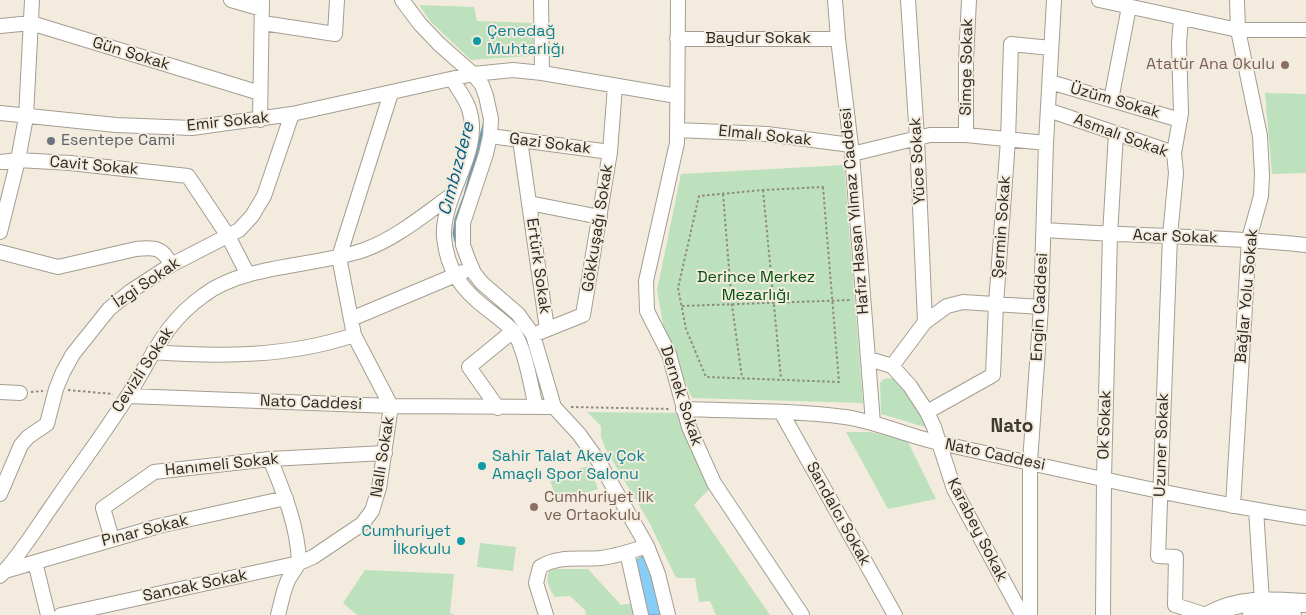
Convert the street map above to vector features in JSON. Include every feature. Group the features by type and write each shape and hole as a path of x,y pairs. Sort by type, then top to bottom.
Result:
{"main road":[{"path":"1257,608 1306,603"},
{"path":"1208,615 1222,608 1238,604 1292,615"}],"street":[{"path":"0,232 18,160 26,117 32,0"},
{"path":"231,0 335,34 338,0"},
{"path":"402,0 420,24 439,44 473,74 482,85 486,96 491,119 490,136 486,154 463,223 463,244 472,268 490,292 518,314 534,335 554,407 579,434 599,462 647,546 658,574 668,615"},
{"path":"541,0 542,73"},
{"name":"Dernek Sokak","path":"672,0 674,96 678,130 648,270 645,291 647,311 669,354 675,370 683,409 689,427 714,483 802,615"},
{"name":"Dernek Sokak","path":"674,155 672,133 678,38 678,0"},
{"name":"Hafız Hasan Yılmaz Caddesi","path":"835,0 852,150 859,300 869,359 873,423"},
{"name":"Yüce Sokak","path":"908,0 917,138 925,322"},
{"name":"Simge Sokak","path":"966,135 966,60 969,0"},
{"name":"Engin Caddesi","path":"1030,615 1030,462 1041,307 1046,143 1054,0"},
{"path":"1099,0 1238,30 1306,30"},
{"name":"Bağlar Yolu Sokak","path":"1233,506 1249,239 1261,196 1262,159 1260,136 1238,30 1237,0"},
{"path":"1111,100 1129,6"},
{"path":"260,120 262,11"},
{"path":"1174,153 1180,120 1179,44 1181,18"},
{"name":"Gün Sokak","path":"0,26 32,23 260,93"},
{"name":"Baydur Sokak","path":"678,38 838,39"},
{"name":"Şermin Sokak","path":"927,412 993,375 996,304 1008,140 1011,44 1051,48"},
{"name":"Emir Sokak","path":"0,113 26,117 192,128 260,120 473,74 513,70 542,73 674,96"},
{"path":"452,80 469,108 473,133 444,222 444,238 448,257 455,275 462,286 475,300 513,331 519,344 536,407"},
{"name":"Üzüm Sokak","path":"1050,82 1180,120"},
{"name":"Gökkuşağı Sokak","path":"534,335 583,316 610,152 615,86"},
{"name":"Nallı Sokak","path":"299,563 313,557 353,531 367,519 378,496 391,406 354,335 339,257 391,93"},
{"name":"Asmalı Sokak","path":"1048,110 1174,153 1175,194 1170,236"},
{"name":"İzgi Sokak","path":"0,494 21,445 47,424 56,389 73,354 109,309 131,291 171,265 228,236 246,224 264,196 292,114"},
{"name":"Elmalı Sokak","path":"678,130 767,134 852,150"},
{"name":"Ok Sokak","path":"1103,615 1104,479 1110,235 1116,133"},
{"path":"852,150 930,135 966,135 1046,143"},
{"name":"Gazi Sokak","path":"490,136 610,152"},
{"name":"Ertürk Sokak","path":"520,140 546,329"},
{"name":"Cavit Sokak","path":"0,162 18,160 70,163 188,176 228,236"},
{"name":"Cevizli Sokak","path":"2,573 26,544 128,396 162,336 193,303 217,287 248,275 339,257 364,250 389,239 453,194"},
{"name":"Ertürk Sokak","path":"529,203 600,217"},
{"name":"Acar Sokak","path":"1044,230 1110,235 1249,239 1306,245"},
{"path":"228,236 248,275"},
{"name":"Uzuner Sokak","path":"1170,236 1158,556 1176,557 1175,605 1208,615"},
{"path":"0,252 58,267 136,249 155,248 163,252 171,265"},
{"path":"351,320 472,268"},
{"path":"869,359 892,366 925,322 940,310 955,303 1041,307"},
{"path":"498,408 469,367 513,331"},
{"path":"152,352 214,355 264,354 314,346 354,335"},
{"name":"Karabey Sokak","path":"892,366 910,386 927,412 934,427 954,489 1022,615"},
{"path":"0,392 20,393"},
{"name":"Nato Caddesi","path":"128,396 391,406 554,407"},
{"name":"Nato Caddesi","path":"683,409 781,412 831,416 873,423 939,443 1160,492 1306,518"},
{"name":"Sandalcı Sokak","path":"781,412 894,615"},
{"name":"Hanımeli Sokak","path":"112,539 102,508 154,472 270,460 385,453"},
{"path":"270,460 286,498 297,537 299,563 288,580 278,615"},
{"name":"Pınar Sokak","path":"2,573 158,526 286,498"},
{"path":"1256,510 1257,608"},
{"path":"546,615 536,583 540,567 557,560 601,558 647,546"},
{"path":"627,552 641,615"},
{"path":"35,562 48,615"},
{"name":"Sancak Sokak","path":"62,615 299,563"}],"path":[{"path":"824,187 839,382 706,377 686,329 678,288 699,196 763,190 824,187"},
{"path":"763,190 781,379"},
{"path":"723,194 732,304 742,378"},
{"path":"682,306 859,300"},
{"path":"20,393 56,389 128,396"},
{"path":"554,407 683,409"}],"green space":[{"path":"419,5 474,7 477,21 533,23 533,51 529,56 471,60 431,22"},
{"path":"1265,93 1306,94 1306,173 1272,174"},
{"name":"Derince Merkez Mezarlığı","path":"844,165 863,403 692,398 665,335 657,290 681,174"},
{"path":"893,378 901,382 924,416 925,427 881,414 880,383 884,379"},
{"path":"587,412 679,413 711,487 694,505 770,615 716,615 710,601 699,602 695,578 676,578 649,522 605,448 601,437 601,426"},
{"path":"846,432 870,432 907,440 936,499 888,509"},
{"path":"589,466 598,489 557,501 549,477"},
{"path":"480,543 516,547 513,571 477,567"},
{"path":"556,569 588,569 621,605 633,603 636,615 586,615 585,610 570,596 555,597 553,594 548,585 547,578 549,571"},
{"path":"365,570 454,574 450,613 455,615 357,615 343,603"}],"water":[{"path":"641,557 653,558 668,615 641,615 630,567"}],"waterway":[{"name":"Cımbızdere","path":"457,245 454,234 456,219 465,195 485,121"}],"place":[{"name":"Çenedağ Muhtarlığı","path":"477,41"},
{"name":"Atatür Ana Okulu","path":"1285,65"},
{"name":"Esentepe Cami","path":"51,141"},
{"name":"Sahir Talat Akev Çok Amaçlı Spor Salonu","path":"482,466"},
{"name":"Cumhuriyet İlk ve Ortaokulu","path":"534,507"},
{"name":"Cumhuriyet İlkokulu","path":"461,541"}],"district":[{"name":"Nato","path":"1012,427"}]}
